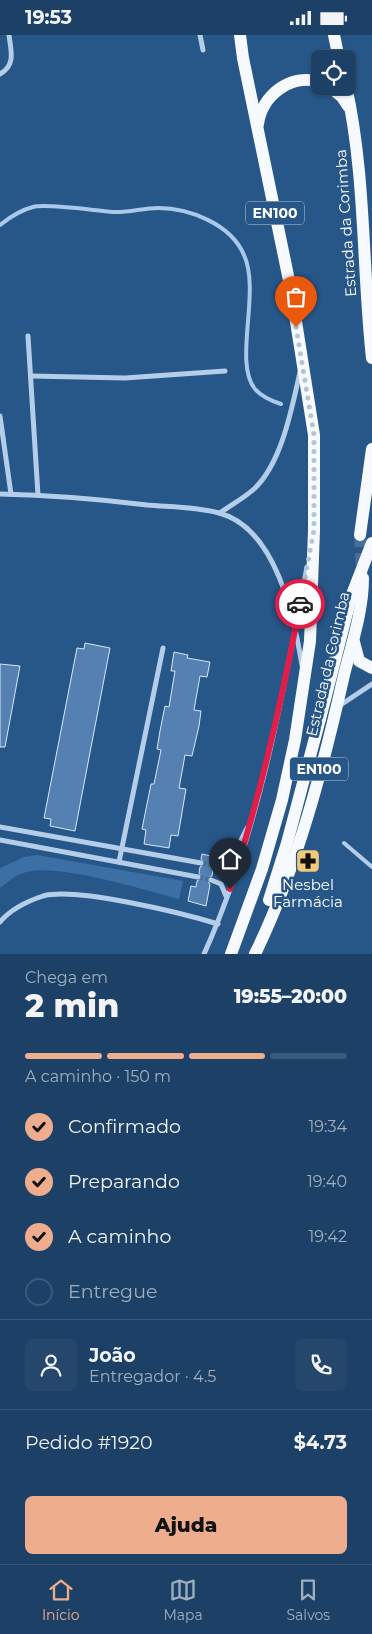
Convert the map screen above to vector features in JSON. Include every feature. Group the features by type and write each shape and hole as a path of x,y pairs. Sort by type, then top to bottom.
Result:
{"main road":[{"name":"EN100","path":"240,35 259,136"},
{"path":"334,35 337,50"},
{"path":"259,136 260,113 273,94 293,82 311,81"},
{"path":"340,95 353,118"},
{"name":"Estrada da Corimba","path":"348,95 353,118 361,187 372,358"},
{"name":"Estrada da Corimba","path":"231,954 262,869 282,800 305,685 310,641 314,530 314,435 291,290 259,136"},
{"path":"360,535 372,449"},
{"name":"Estrada da Corimba","path":"248,954 287,843 350,597 372,543"},
{"name":"Estrada da Corimba","path":"254,954 297,850 337,708 361,609 363,578"},
{"name":"EN100","path":"354,636 354,649 359,661 372,668"}],"street":[{"path":"0,74 12,62 9,35"},
{"path":"200,35 202,50"},
{"path":"28,336 38,495"},
{"path":"220,513 255,488 267,474 284,432 302,363"},
{"path":"31,376 125,378 225,371"},
{"path":"0,416 11,494"},
{"path":"0,494 108,500 220,513 238,523 253,536 271,560 284,587 296,628 305,685"},
{"path":"204,954 225,905 253,816 285,685 314,530"},
{"path":"119,863 163,648"},
{"path":"337,708 372,684"},
{"path":"214,865 236,850 253,816"},
{"path":"0,827 201,863"},
{"path":"0,840 198,877"},
{"path":"212,880 224,888 227,893 225,905"},
{"path":"0,922 22,905 44,896 76,895 113,900 218,924"}],"lane":[{"path":"344,843 372,867"}],"shaded area":[{"path":"37,855 183,881 179,899 124,884 59,871 41,870 23,873 0,888 0,868 24,857"}],"building":[{"path":"85,643 110,648 75,831 50,826 51,819 44,818 77,648 84,649"},
{"path":"174,652 188,655 187,658 210,662 207,677 200,676 194,710 201,711 199,726 192,756 185,755 179,788 186,789 178,836 171,835 169,848 144,844 146,830 142,829 151,784 154,784 161,750 157,749 165,706 169,707 175,671 171,671"},
{"path":"0,664 20,666 5,747 0,747"},
{"path":"202,854 216,857 210,864 213,869 212,876 207,879 210,885 206,906 188,901 191,886 196,887 197,881 202,878 199,873 200,867 205,864 201,859"}],"waterway":[{"path":"0,225 24,210 39,206 49,206 113,212 152,208 170,209 195,215 219,227 238,244 244,255 248,270 250,288 246,362 249,377 258,392 281,404"}],"tunnel":[{"path":"360,535 362,573"},
{"path":"201,863 214,865"},
{"path":"198,877 211,880"}],"way so far":[{"path":"296,327 314,435 314,530 300,604"}],"place":[{"name":"Nesbel Farmácia","path":"308,861"}],"route":[{"path":"230,889 253,816 275,729 289,668 300,604"}]}
